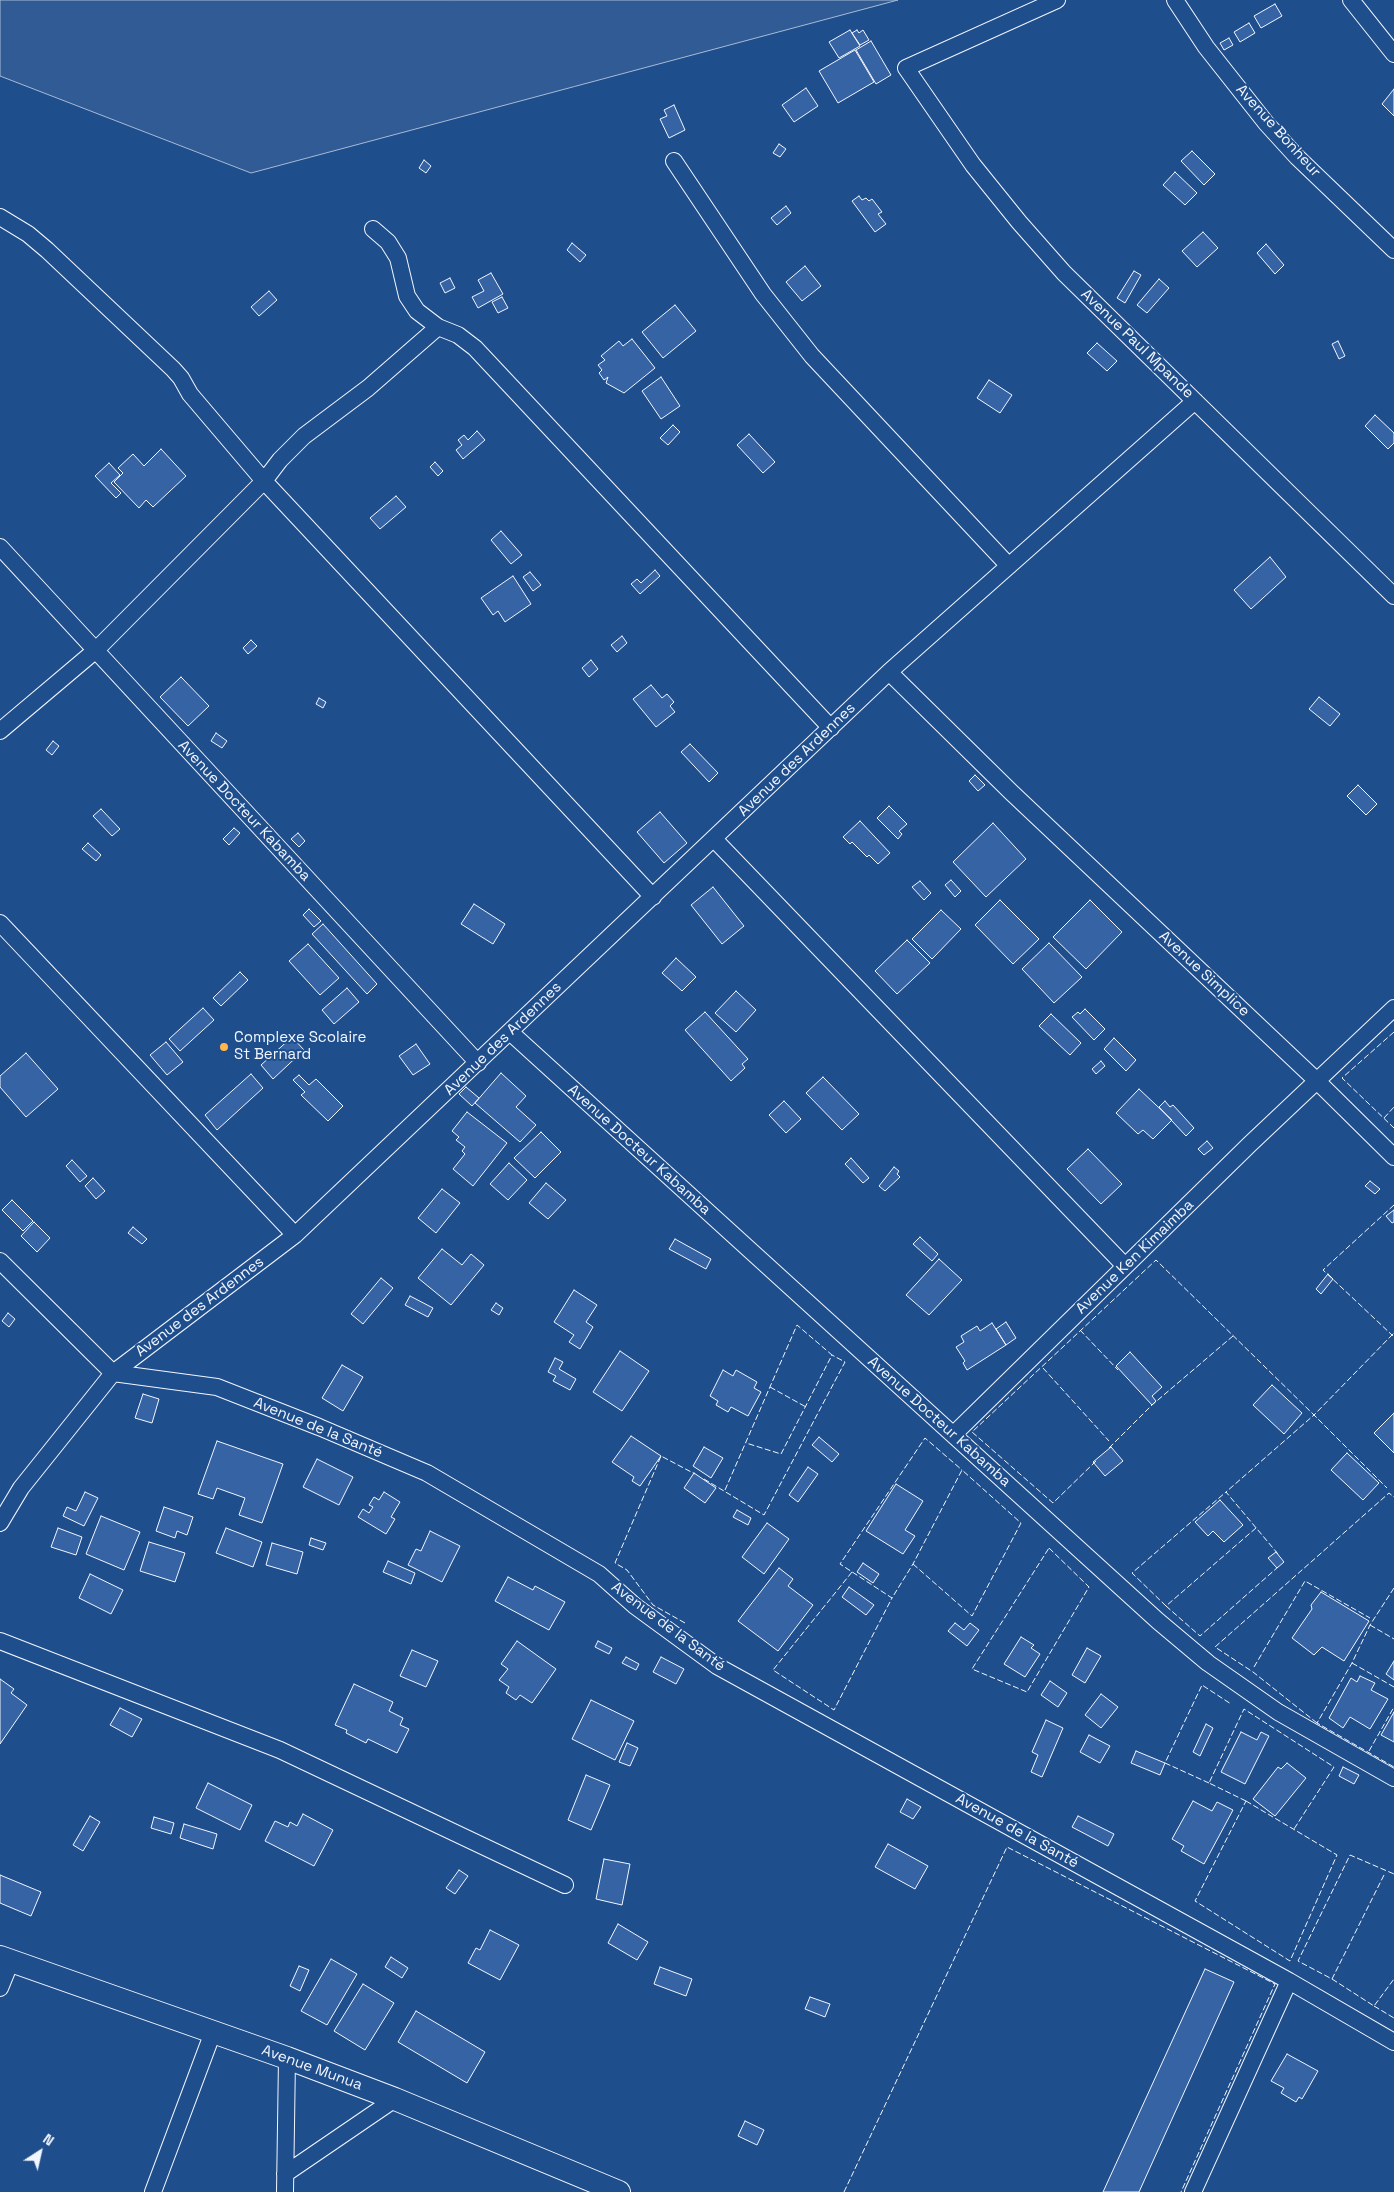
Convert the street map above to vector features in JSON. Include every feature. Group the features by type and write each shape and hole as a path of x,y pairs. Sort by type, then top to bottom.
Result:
{"main road":[{"name":"Avenue Munua","path":"6,1959 287,2058 395,2099 619,2192"}],"street":[{"name":"Avenue Paul Mpande","path":"1057,0 906,68 974,165 1019,222 1064,273 1394,596"},
{"name":"Avenue Bonheur","path":"1175,0 1206,47 1266,122 1297,157 1394,250"},
{"path":"1351,0 1394,54"},
{"path":"674,161 763,294 812,356 1009,566"},
{"path":"0,216 48,250 173,369 181,378 190,394 264,480 653,897"},
{"path":"373,229 388,242 398,258 407,296 417,311 438,327 458,335 476,348 830,728"},
{"path":"0,731 96,650 264,480 280,460 304,436 368,388 438,327"},
{"name":"Avenue des Ardennes","path":"0,1523 21,1488 113,1373 295,1235 889,672 1196,401"},
{"name":"Avenue Docteur Kabamba","path":"0,547 478,1063"},
{"name":"Avenue Simplice","path":"889,672 1011,792 1316,1080 1394,1157"},
{"path":"714,839 1125,1266"},
{"path":"0,924 295,1235"},
{"name":"Avenue Ken Kimaimba","path":"954,1434 1316,1080 1394,1008"},
{"name":"Avenue Docteur Kabamba","path":"510,1032 923,1408 1208,1663 1278,1712 1394,1778"},
{"path":"0,1261 113,1373"},
{"name":"Avenue de la Santé","path":"113,1373 217,1387 319,1427 427,1473 599,1574 635,1606 717,1666 1289,1981 1394,2042"},
{"path":"0,1641 280,1750 565,1885"},
{"path":"0,1988 6,1959"},
{"path":"1193,2192 1289,1981"},
{"path":"153,2192 213,2032"},
{"path":"285,2192 287,2058"},
{"path":"284,2174 395,2099"}],"shaded area":[{"path":"0,0 898,0 251,173 0,76"}],"building":[{"path":"1275,4 1282,16 1261,28 1254,16"},
{"path":"1249,23 1255,33 1240,42 1234,32"},
{"path":"850,30 860,46 839,58 829,42"},
{"path":"857,30 859,33 863,30 869,40 860,45 852,33"},
{"path":"1229,38 1233,45 1224,50 1220,43"},
{"path":"871,41 891,75 876,84 856,50"},
{"path":"855,50 874,82 838,103 819,71"},
{"path":"806,88 818,106 794,122 782,105"},
{"path":"1394,89 1394,116 1382,104"},
{"path":"674,105 685,130 669,138 660,119 667,116 664,110"},
{"path":"779,144 786,149 780,157 773,153"},
{"path":"1192,151 1215,174 1204,185 1181,161"},
{"path":"424,160 431,166 426,173 419,168"},
{"path":"1175,172 1197,193 1185,205 1163,185"},
{"path":"859,196 862,200 866,198 869,201 872,199 882,212 878,214 886,224 875,232 852,201"},
{"path":"786,206 791,213 777,225 771,218"},
{"path":"1203,232 1218,248 1197,267 1182,251"},
{"path":"572,243 586,255 580,262 567,250"},
{"path":"1266,244 1284,265 1275,274 1257,253"},
{"path":"805,266 821,286 802,301 786,282"},
{"path":"1134,271 1141,275 1125,303 1117,298"},
{"path":"491,273 503,294 478,308 472,297 484,291 478,280"},
{"path":"450,278 455,288 445,293 440,283"},
{"path":"1159,279 1169,288 1147,313 1137,305"},
{"path":"269,291 277,300 259,316 251,307"},
{"path":"502,297 508,308 498,313 492,302"},
{"path":"675,305 696,331 663,358 642,332"},
{"path":"632,339 655,368 624,393 606,383 608,377 604,380 599,373 602,370 598,365 605,360 601,356 619,341 623,346"},
{"path":"1338,341 1345,356 1339,359 1332,344"},
{"path":"1097,343 1117,361 1107,371 1087,353"},
{"path":"661,377 680,406 661,419 642,391"},
{"path":"989,380 1012,395 1000,413 977,398"},
{"path":"1375,415 1394,433 1394,443 1388,449 1365,426"},
{"path":"673,425 680,432 668,445 660,438"},
{"path":"477,431 485,440 463,459 456,450 462,445 458,440 464,435 468,440"},
{"path":"749,434 775,462 763,473 737,445"},
{"path":"161,449 186,476 153,507 146,500 139,508 114,482 123,473 118,468 133,454 144,466"},
{"path":"435,462 443,471 438,476 430,467"},
{"path":"109,463 120,475 111,483 121,493 116,498 95,476"},
{"path":"396,496 406,507 380,529 370,518"},
{"path":"501,531 522,555 511,564 491,540"},
{"path":"1270,557 1286,577 1251,609 1234,590"},
{"path":"655,570 660,576 640,594 631,584 637,579 641,583"},
{"path":"530,572 541,585 533,591 523,577"},
{"path":"513,576 531,604 505,622 498,611 493,615 481,598"},
{"path":"622,636 627,643 617,652 611,645"},
{"path":"251,640 257,646 248,654 243,648"},
{"path":"591,660 598,669 589,677 582,668"},
{"path":"181,677 209,706 188,726 160,697"},
{"path":"651,685 662,698 667,694 674,702 670,706 675,712 656,727 633,699"},
{"path":"1319,697 1340,714 1330,726 1309,709"},
{"path":"319,698 326,702 323,708 316,704"},
{"path":"216,733 227,741 222,748 211,741"},
{"path":"53,741 59,746 52,755 46,750"},
{"path":"690,744 718,773 709,782 681,752"},
{"path":"975,775 985,785 978,791 969,781"},
{"path":"1358,785 1377,804 1366,815 1347,796"},
{"path":"889,806 907,824 899,831 902,834 898,839 877,818"},
{"path":"101,809 120,829 112,836 93,816"},
{"path":"660,812 687,843 664,863 637,832"},
{"path":"860,821 890,853 878,864 869,855 867,857 852,842 850,844 843,837"},
{"path":"993,823 1026,859 986,897 953,862"},
{"path":"234,828 240,833 229,845 223,839"},
{"path":"298,833 305,841 299,847 291,839"},
{"path":"88,843 101,855 96,861 82,849"},
{"path":"951,880 961,891 955,897 945,885"},
{"path":"920,881 931,893 924,900 912,887"},
{"path":"713,887 744,926 722,944 691,905"},
{"path":"1000,900 1039,939 1013,964 975,925"},
{"path":"1090,900 1122,932 1086,969 1053,937"},
{"path":"474,904 505,924 493,944 461,924"},
{"path":"309,909 321,921 314,927 303,915"},
{"path":"941,910 961,929 932,959 912,939"},
{"path":"323,924 377,984 367,994 312,934"},
{"path":"907,940 930,963 897,994 875,971"},
{"path":"1049,943 1082,977 1054,1003 1022,969"},
{"path":"308,944 339,978 320,995 289,961"},
{"path":"676,958 696,977 682,991 662,973"},
{"path":"240,972 248,980 221,1006 213,998"},
{"path":"347,988 359,1002 334,1024 322,1010"},
{"path":"736,991 756,1010 736,1032 715,1013"},
{"path":"203,1008 214,1020 180,1051 169,1039"},
{"path":"1085,1009 1105,1029 1094,1040 1072,1017 1078,1012 1080,1014"},
{"path":"705,1012 748,1059 742,1064 745,1068 731,1081 685,1030"},
{"path":"1051,1014 1081,1043 1070,1055 1039,1026"},
{"path":"292,1037 304,1050 273,1079 261,1065"},
{"path":"1114,1038 1136,1060 1126,1071 1104,1049"},
{"path":"166,1042 183,1062 167,1075 150,1055"},
{"path":"416,1044 430,1064 413,1075 399,1056"},
{"path":"26,1053 58,1089 26,1117 0,1087 0,1076"},
{"path":"1101,1061 1105,1066 1096,1074 1092,1069"},
{"path":"501,1073 526,1096 516,1107 536,1125 520,1142 475,1103"},
{"path":"251,1074 263,1088 217,1130 205,1115"},
{"path":"299,1075 309,1085 316,1079 343,1106 328,1121 301,1095 305,1092 293,1080"},
{"path":"823,1077 859,1114 842,1130 806,1093"},
{"path":"466,1087 479,1098 472,1106 459,1094"},
{"path":"1139,1089 1172,1120 1153,1139 1143,1130 1138,1134 1116,1113"},
{"path":"784,1101 801,1119 786,1133 769,1115"},
{"path":"1165,1101 1170,1107 1173,1105 1194,1128 1186,1136 1159,1107"},
{"path":"467,1112 507,1143 473,1186 453,1169 465,1154 462,1151 465,1147 456,1140 459,1137 452,1131"},
{"path":"541,1132 561,1152 535,1178 514,1158"},
{"path":"1207,1141 1213,1148 1204,1155 1198,1149"},
{"path":"1088,1149 1122,1184 1101,1204 1067,1169"},
{"path":"851,1158 869,1178 863,1183 845,1164"},
{"path":"72,1160 87,1176 80,1182 66,1166"},
{"path":"509,1163 527,1180 508,1200 490,1184"},
{"path":"894,1167 899,1171 897,1174 900,1177 885,1191 879,1186"},
{"path":"93,1178 105,1191 96,1199 85,1186"},
{"path":"1370,1181 1380,1189 1375,1194 1365,1186"},
{"path":"546,1183 566,1200 548,1219 529,1203"},
{"path":"442,1189 460,1203 436,1233 418,1218"},
{"path":"12,1200 33,1221 23,1231 2,1210"},
{"path":"1394,1210 1394,1222 1392,1223 1386,1216"},
{"path":"34,1222 50,1238 37,1252 21,1236"},
{"path":"133,1227 147,1239 142,1244 128,1233"},
{"path":"920,1237 938,1254 932,1261 913,1244"},
{"path":"675,1239 711,1259 706,1269 669,1249"},
{"path":"442,1249 462,1265 471,1254 484,1265 451,1305 418,1278"},
{"path":"939,1259 962,1280 929,1315 906,1295"},
{"path":"1328,1274 1333,1279 1321,1294 1316,1289"},
{"path":"381,1278 393,1288 363,1324 351,1314"},
{"path":"574,1290 597,1305 586,1322 593,1327 580,1349 569,1342 574,1335 554,1322"},
{"path":"410,1296 433,1308 428,1317 405,1305"},
{"path":"496,1303 503,1308 499,1315 491,1310"},
{"path":"8,1313 15,1319 9,1327 2,1321"},
{"path":"1006,1322 1016,1338 1006,1345 996,1329"},
{"path":"992,1323 1006,1345 967,1370 963,1363 965,1361 956,1347 964,1342 961,1336 977,1326 980,1331"},
{"path":"620,1351 649,1371 622,1411 593,1392"},
{"path":"1130,1352 1162,1387 1152,1396 1156,1401 1152,1405 1116,1366"},
{"path":"555,1358 563,1362 559,1369 576,1379 570,1390 553,1381 556,1376 548,1372"},
{"path":"342,1365 363,1377 343,1411 322,1398"},
{"path":"723,1370 733,1376 736,1370 757,1382 754,1388 761,1392 748,1416 731,1407 728,1412 716,1405 718,1401 710,1396"},
{"path":"1272,1385 1302,1413 1284,1434 1253,1405"},
{"path":"143,1394 159,1399 152,1423 135,1418"},
{"path":"1394,1413 1394,1453 1374,1433"},
{"path":"631,1436 661,1456 640,1486 632,1481 634,1477 612,1462"},
{"path":"819,1437 839,1454 832,1462 812,1445"},
{"path":"217,1441 283,1464 262,1523 239,1515 245,1498 217,1488 213,1499 198,1494"},
{"path":"704,1447 723,1458 711,1478 693,1466"},
{"path":"1111,1447 1123,1461 1105,1476 1093,1462"},
{"path":"1347,1453 1379,1483 1363,1500 1331,1470"},
{"path":"317,1459 353,1477 339,1505 303,1487"},
{"path":"808,1467 818,1474 798,1502 789,1495"},
{"path":"694,1473 716,1488 705,1503 684,1488"},
{"path":"896,1484 923,1501 905,1530 915,1536 903,1554 866,1531"},
{"path":"85,1492 98,1498 84,1526 63,1516 67,1507 76,1511"},
{"path":"384,1492 400,1502 391,1517 395,1519 386,1534 358,1517 363,1509 369,1513 373,1507 369,1505 374,1497 379,1500"},
{"path":"1220,1500 1243,1525 1224,1542 1213,1531 1208,1536 1195,1522"},
{"path":"164,1507 193,1517 187,1535 177,1531 175,1538 156,1531"},
{"path":"737,1510 751,1518 748,1525 733,1517"},
{"path":"101,1516 140,1532 124,1570 86,1554"},
{"path":"767,1523 789,1539 764,1574 742,1557"},
{"path":"58,1528 82,1537 76,1555 51,1547"},
{"path":"226,1528 262,1542 253,1567 216,1553"},
{"path":"430,1531 460,1546 442,1582 408,1565 416,1549 421,1551"},
{"path":"311,1538 326,1543 323,1550 309,1545"},
{"path":"149,1542 185,1553 175,1582 140,1571"},
{"path":"272,1543 303,1552 297,1574 266,1565"},
{"path":"1276,1552 1284,1562 1277,1568 1268,1558"},
{"path":"388,1561 415,1573 411,1584 383,1572"},
{"path":"863,1563 879,1574 873,1583 857,1572"},
{"path":"779,1568 793,1579 788,1586 813,1605 778,1651 738,1621"},
{"path":"90,1574 123,1590 111,1614 79,1598"},
{"path":"508,1577 533,1590 535,1586 565,1602 549,1630 495,1601"},
{"path":"849,1587 874,1605 866,1615 842,1597"},
{"path":"1321,1592 1369,1621 1344,1661 1322,1647 1314,1655 1292,1638 1312,1609 1311,1605"},
{"path":"955,1623 964,1630 970,1623 979,1630 967,1646 948,1631"},
{"path":"1021,1637 1034,1645 1031,1648 1040,1654 1025,1677 1004,1664"},
{"path":"517,1641 556,1669 532,1703 520,1695 516,1700 506,1693 509,1687 499,1680 508,1669 501,1664"},
{"path":"598,1641 612,1648 609,1654 595,1647"},
{"path":"1087,1648 1101,1656 1085,1683 1072,1675"},
{"path":"412,1650 438,1661 426,1687 400,1676"},
{"path":"626,1657 639,1664 636,1670 622,1663"},
{"path":"661,1657 684,1669 676,1684 653,1672"},
{"path":"1394,1661 1394,1680 1386,1674"},
{"path":"1360,1676 1375,1683 1371,1690 1388,1699 1370,1729 1350,1717 1343,1728 1329,1718 1351,1678 1357,1682"},
{"path":"0,1679 14,1689 11,1693 27,1705 0,1744"},
{"path":"1050,1681 1067,1693 1058,1707 1041,1695"},
{"path":"354,1684 393,1702 389,1711 403,1718 400,1725 409,1729 397,1753 368,1739 366,1743 346,1733 347,1730 335,1725"},
{"path":"1101,1694 1118,1707 1101,1728 1085,1715"},
{"path":"591,1700 634,1721 615,1760 572,1739"},
{"path":"120,1708 142,1719 132,1737 110,1725"},
{"path":"1394,1712 1394,1742 1381,1735"},
{"path":"1046,1720 1063,1728 1042,1777 1031,1772 1038,1755 1032,1752"},
{"path":"1206,1724 1213,1728 1200,1756 1193,1752"},
{"path":"1241,1732 1257,1740 1261,1732 1269,1736 1245,1784 1221,1772"},
{"path":"1089,1735 1110,1746 1100,1763 1080,1752"},
{"path":"627,1743 638,1748 630,1766 619,1762"},
{"path":"1136,1751 1165,1763 1160,1775 1131,1763"},
{"path":"1287,1763 1306,1778 1275,1816 1253,1799 1278,1767 1281,1769"},
{"path":"1343,1767 1359,1775 1354,1784 1339,1776"},
{"path":"586,1775 610,1785 591,1830 568,1820"},
{"path":"208,1783 252,1805 240,1830 196,1808"},
{"path":"907,1799 921,1807 913,1819 900,1812"},
{"path":"1193,1801 1212,1811 1217,1802 1233,1810 1204,1864 1181,1851 1184,1846 1172,1839"},
{"path":"303,1814 333,1830 314,1866 265,1841 275,1821 288,1827 290,1822 297,1826"},
{"path":"90,1816 100,1822 83,1851 73,1845"},
{"path":"1078,1816 1114,1834 1108,1846 1072,1827"},
{"path":"154,1817 174,1823 171,1834 151,1828"},
{"path":"184,1824 217,1834 213,1849 180,1838"},
{"path":"888,1844 928,1866 915,1889 875,1867"},
{"path":"604,1859 630,1864 622,1905 596,1899"},
{"path":"459,1870 468,1876 455,1894 446,1888"},
{"path":"0,1875 41,1892 31,1916 0,1903"},
{"path":"618,1924 648,1942 637,1960 608,1943"},
{"path":"490,1930 519,1945 500,1980 468,1963 476,1948 480,1950"},
{"path":"391,1957 408,1968 402,1978 385,1967"},
{"path":"331,1959 357,1974 327,2025 301,2011"},
{"path":"299,1966 309,1970 300,1991 290,1986"},
{"path":"660,1967 692,1979 686,1996 654,1984"},
{"path":"1205,1969 1234,1982 1139,2192 1103,2192"},
{"path":"363,1984 394,2003 365,2050 334,2031"},
{"path":"810,1997 830,2004 825,2017 805,2009"},
{"path":"416,2011 485,2052 467,2083 398,2042"},
{"path":"1287,2054 1318,2071 1302,2099 1299,2097 1296,2102 1281,2093 1284,2088 1271,2081"},
{"path":"745,2121 764,2130 757,2145 738,2136"}],"fence":[{"path":"1394,1032 1342,1078 1394,1128"},
{"path":"1384,1118 1394,1107"},
{"path":"1394,1205 1323,1270 1392,1335 1394,1333"},
{"path":"1096,1461 1053,1503 972,1432 1156,1260 1314,1415 1392,1335 1394,1337"},
{"path":"725,1490 797,1325 832,1355 781,1454 746,1443"},
{"path":"1080,1330 1118,1370"},
{"path":"1109,1448 1152,1405 1233,1336"},
{"path":"704,1479 764,1515 845,1362 832,1355"},
{"path":"1043,1368 1109,1441"},
{"path":"770,1387 806,1407"},
{"path":"1278,1554 1226,1492 1314,1415 1387,1488"},
{"path":"913,1564 972,1616 1021,1523 962,1470 913,1564 892,1598 840,1564 925,1438 962,1470"},
{"path":"685,1623 653,1605 627,1570 615,1563 661,1456 695,1474"},
{"path":"1166,1606 1132,1573 1226,1492"},
{"path":"1317,1723 1253,1672 1215,1647 1389,1493 1394,1497"},
{"path":"1256,1528 1166,1606 1200,1636 1278,1567"},
{"path":"1049,1548 1089,1587 1027,1692 972,1669 1049,1548"},
{"path":"852,1572 773,1670 834,1710 892,1598"},
{"path":"1254,1667 1305,1581 1370,1618"},
{"path":"1394,1588 1370,1625 1352,1663 1317,1723 1394,1767"},
{"path":"1370,1625 1394,1639"},
{"path":"1352,1663 1394,1687"},
{"path":"1209,1783 1165,1763 1202,1685 1231,1704"},
{"path":"1369,1751 1394,1707"},
{"path":"1246,1801 1209,1783 1244,1709 1334,1767 1294,1829"},
{"path":"1246,1801 1337,1855 1290,1961 1195,1901 1246,1801"},
{"path":"844,2192 1007,1847 1275,1984 1181,2192"},
{"path":"1384,1875 1332,1979 1298,1961 1350,1855 1394,1874"},
{"path":"1332,1979 1374,2006 1394,1979"},
{"path":"1374,2006 1394,2018"}],"place":[{"name":"Complexe Scolaire St Bernard","path":"224,1047"}]}
